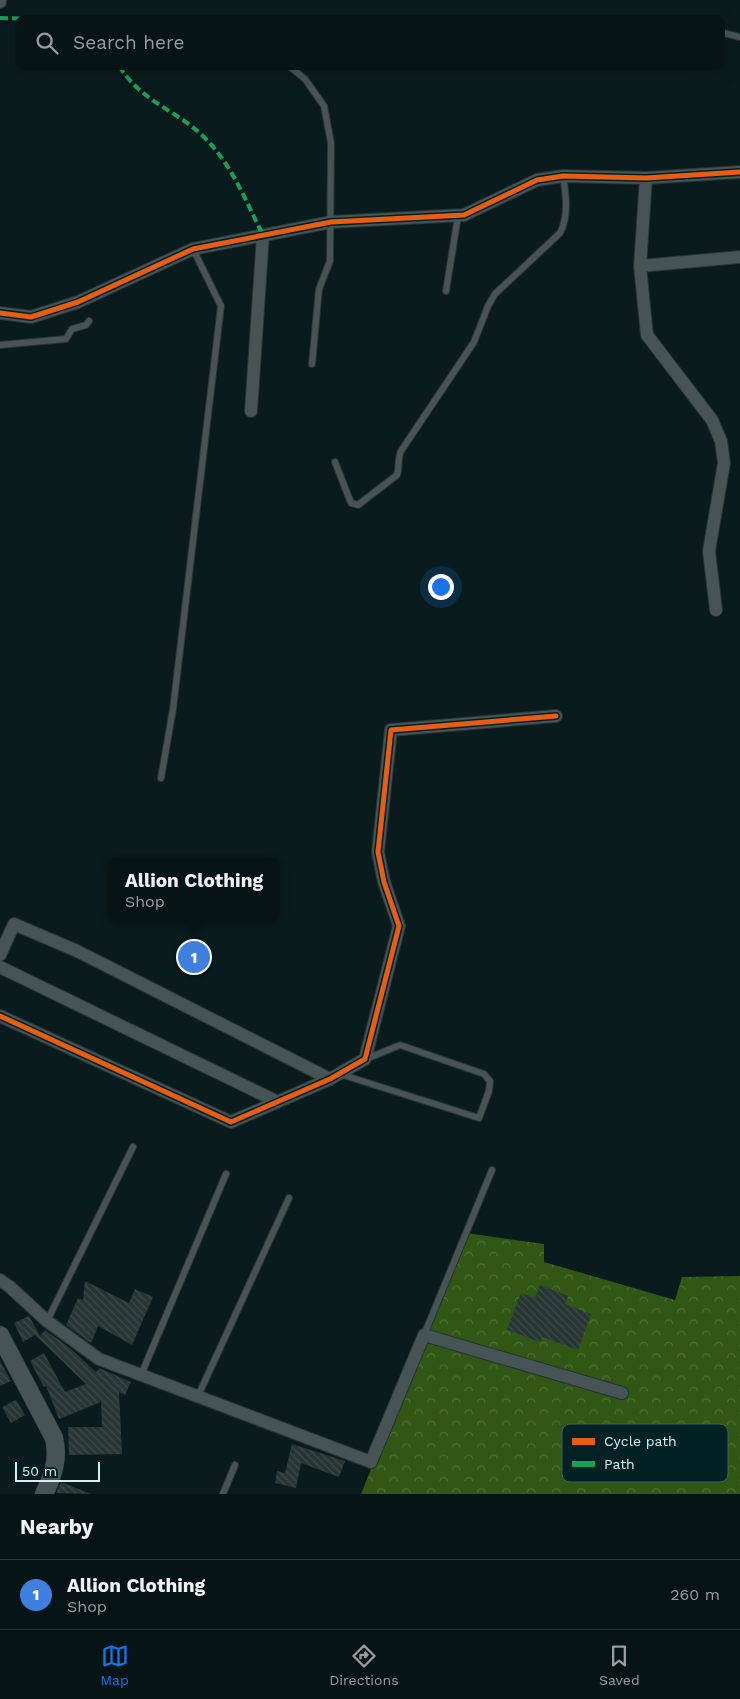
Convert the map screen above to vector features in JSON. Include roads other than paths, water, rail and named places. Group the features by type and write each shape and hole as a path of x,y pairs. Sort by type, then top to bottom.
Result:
{"main road":[{"path":"0,1335 54,1438 57,1455 55,1467 44,1494"}],"street":[{"path":"0,313 31,317 78,302 193,249 331,222 458,216 483,208 537,180 562,176 646,178 740,172"},
{"path":"646,178 640,266 649,340 712,420 721,441 724,463 709,550 716,610"},
{"path":"251,411 263,235"},
{"path":"640,266 740,258"},
{"path":"0,1016 231,1122 335,1076 365,1059 400,926 384,882 378,852 391,730 556,716"},
{"path":"0,955 14,924 77,951 335,1076"},
{"path":"0,967 278,1102"},
{"path":"0,1280 47,1321 99,1359 371,1462 424,1335 622,1393"}],"lane":[{"path":"725,33 740,38"},
{"path":"294,70 305,79 324,106 331,143 330,261 319,289 312,364"},
{"path":"335,462 351,503 358,505 397,475 399,469 397,460 401,451 474,342 488,306 495,294 560,233 565,224 566,196 562,176"},
{"path":"446,290 458,216"},
{"path":"161,778 174,699 221,306 193,249"},
{"path":"0,341 0,346 66,339 72,329 86,325 89,321"},
{"path":"335,1076 480,1118 489,1091 490,1081 484,1074 400,1045 365,1059"},
{"path":"47,1321 133,1147"},
{"path":"424,1335 492,1170"},
{"path":"141,1375 226,1174"},
{"path":"198,1396 289,1198"},
{"path":"223,1494 235,1465"}],"place":[{"name":"Allion Clothing","path":"194,957"}]}
